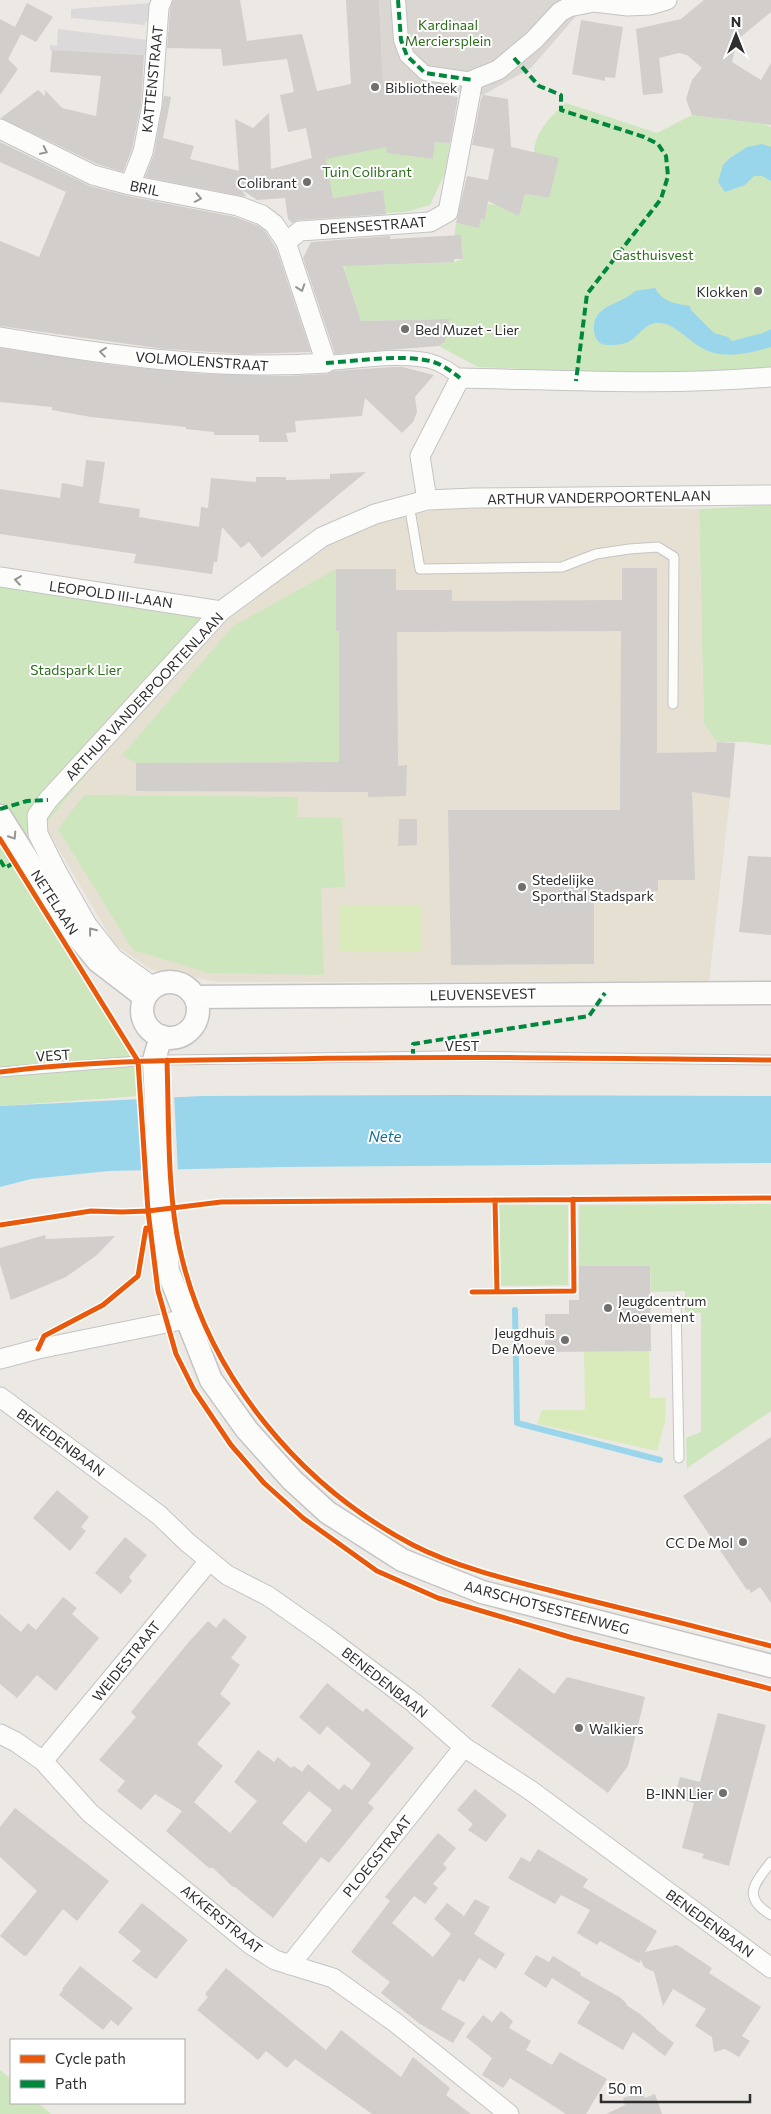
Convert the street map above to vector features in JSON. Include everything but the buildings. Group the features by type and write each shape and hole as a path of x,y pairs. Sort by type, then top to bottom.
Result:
{"street":[{"name":"KATTENSTRAAT","path":"130,185 144,152 152,105 159,7 162,0"},
{"path":"398,0 401,40 407,56 425,73 473,80 498,70 527,46 560,12 564,3 594,2 628,6 650,5 667,0"},
{"name":"DEENSESTRAAT","path":"286,242 300,231 430,222 448,212 473,80"},
{"name":"BRIL","path":"0,130 93,175 130,185 238,206 262,215 274,224 286,242 326,363"},
{"name":"VOLMOLENSTRAAT","path":"0,338 69,348 266,367 393,359 430,361 444,366 460,378"},
{"path":"427,500 420,456 460,378 664,381 771,377"},
{"name":"ARTHUR VANDERPOORTENLAAN","path":"48,800 222,610 322,537 375,514 427,500 512,496 771,495"},
{"name":"LEOPOLD III-LAAN","path":"0,578 222,610"},
{"name":"NETELAAN","path":"48,800 37,816 38,834 61,880 87,925 113,958 149,992"},
{"name":"NETELAAN","path":"0,816 70,927 98,961 149,992"},
{"path":"164,982 178,983 191,991 195,997 198,1010 196,1019 190,1029 182,1034 169,1038 161,1036 152,1032 143,1017 142,1009 149,992 164,982"},
{"name":"LEUVENSEVEST","path":"195,997 771,993"},
{"name":"AARSCHOTSESTEENWEG","path":"161,1036 154,1060 160,1186 168,1271 211,1380 247,1430 292,1480 328,1512 402,1560 482,1592 771,1666"},
{"path":"0,1359 186,1319"},
{"name":"BENEDENBAAN","path":"0,1397 159,1515 227,1575 268,1596 325,1636 414,1703 464,1747 530,1790 771,1968"},
{"name":"WEIDESTRAAT","path":"42,1761 209,1561"},
{"name":"AKKERSTRAAT","path":"0,1734 16,1742 42,1761 90,1812 250,1944 275,1960 333,1978 396,2023 508,2114"},
{"name":"PLOEGSTRAAT","path":"290,1965 464,1747"}],"lane":[{"path":"409,504 420,569 562,567 596,554 658,547 674,556 673,704"},
{"name":"VEST","path":"167,1060 445,1056 771,1060"},
{"name":"VEST","path":"0,1072 138,1061"},
{"path":"676,1301 679,1458"},
{"path":"771,1862 754,1885 752,1894 755,1902 771,1914"}],"shaded area":[{"path":"379,0 590,0 531,68 483,95 383,83"},
{"path":"151,3 148,24 148,22 145,22 145,25 71,18 71,9"},
{"path":"58,29 148,40 147,55 50,50 50,45 57,46"},
{"path":"563,507 699,509 704,724 717,742 712,795 730,798 709,981 218,982 152,970 115,945 45,826 221,611 322,537 375,522 440,509"}],"green space":[{"name":"Gasthuisvest","path":"566,103 657,133 692,115 764,124 771,127 771,368 707,373 591,372 478,367 439,346 445,342 450,319 361,321 345,272 344,263 365,261 366,265 454,262 463,259 462,241 454,241 456,223 479,228 481,219 485,220 488,204 498,205 519,216 525,194 549,198 536,162 535,144 545,124"},
{"name":"Tuin Colibrant","path":"435,142 450,143 445,173 430,205 406,212 386,213 382,190 333,198 325,155 335,157 387,146 387,153 433,159"},
{"path":"771,505 771,745 747,742 717,742 704,724 699,509"},
{"path":"336,569 336,631 339,631 339,762 136,763 122,755 233,626"},
{"name":"Stadspark Lier","path":"0,583 221,611 15,862 138,1061 140,1096 0,1106"},
{"path":"84,795 298,797 297,817 342,818 345,887 321,888 324,975 208,973 133,950 58,829"},
{"path":"340,906 422,906 422,951 340,951"},
{"path":"771,1204 771,1411 687,1468 686,1438 701,1432 701,1313 685,1312 685,1291 651,1292 650,1266 579,1266 579,1205"},
{"path":"499,1205 568,1205 568,1285 501,1286"},
{"path":"584,1351 649,1351 650,1398 666,1398 665,1421 657,1451 537,1424 542,1410 585,1410"},
{"path":"0,2070 10,2078 10,2104 39,2104 51,2114 0,2114"}],"water":[{"path":"762,144 771,147 771,181 762,176 754,176 745,185 725,192 718,182 723,165 747,147"},
{"path":"655,288 662,297 674,303 690,306 691,310 714,333 728,337 732,341 771,329 771,347 743,354 724,355 714,353 697,345 678,330 660,323 654,323 646,327 630,341 623,344 607,345 600,343 596,339 594,333 595,321 603,310 635,291"},
{"name":"Nete","path":"202,1096 771,1096 771,1163 281,1167 109,1171 31,1179 0,1187 0,1106"}],"pier":[{"path":"174,1094 178,1172 142,1173 137,1095"}],"waterway":[{"path":"515,1310 517,1423 660,1460"}],"marked path":[{"path":"398,0 401,40 407,56 425,73 473,80"},
{"path":"514,58 539,86 561,95 561,110 644,137 658,144 666,156 668,176 661,199 587,294 576,381"},
{"path":"326,363 392,358 418,359 438,364 460,378"},
{"path":"0,809 27,801 48,800"},
{"path":"0,860 5,868 15,862"},
{"path":"413,1057 413,1044 589,1016 605,993"}],"cycle path":[{"path":"0,839 138,1061 148,1211 158,1291 176,1354 194,1390 231,1445 264,1483 303,1518 377,1571 438,1598 573,1638 771,1689"},
{"path":"0,1072 141,1061 466,1057 771,1060"},
{"path":"167,1060 169,1156 173,1205 180,1250 193,1296 212,1341 236,1383 265,1423 297,1459 333,1492 372,1521 431,1554 512,1580 771,1646"},
{"path":"0,1225 91,1211 148,1211 221,1202 771,1198"},
{"path":"472,1292 574,1291 573,1199"},
{"path":"495,1200 497,1292"},
{"path":"38,1349 44,1336 103,1305 138,1276 146,1228"}],"place":[{"name":"Bibliotheek","path":"375,87"},
{"name":"Colibrant","path":"307,182"},
{"name":"Klokken","path":"758,291"},
{"name":"Bed Muzet - Lier","path":"405,329"},
{"name":"Stedelijke Sporthal Stadspark","path":"522,887"},
{"name":"Jeugdcentrum Moevement","path":"608,1308"},
{"name":"Jeugdhuis De Moeve","path":"565,1340"},
{"name":"CC De Mol","path":"743,1542"},
{"name":"Walkiers","path":"579,1728"},
{"name":"B-INN Lier","path":"723,1793"}],"park label":[{"name":"Kardinaal Merciersplein","path":"448,32"}]}
